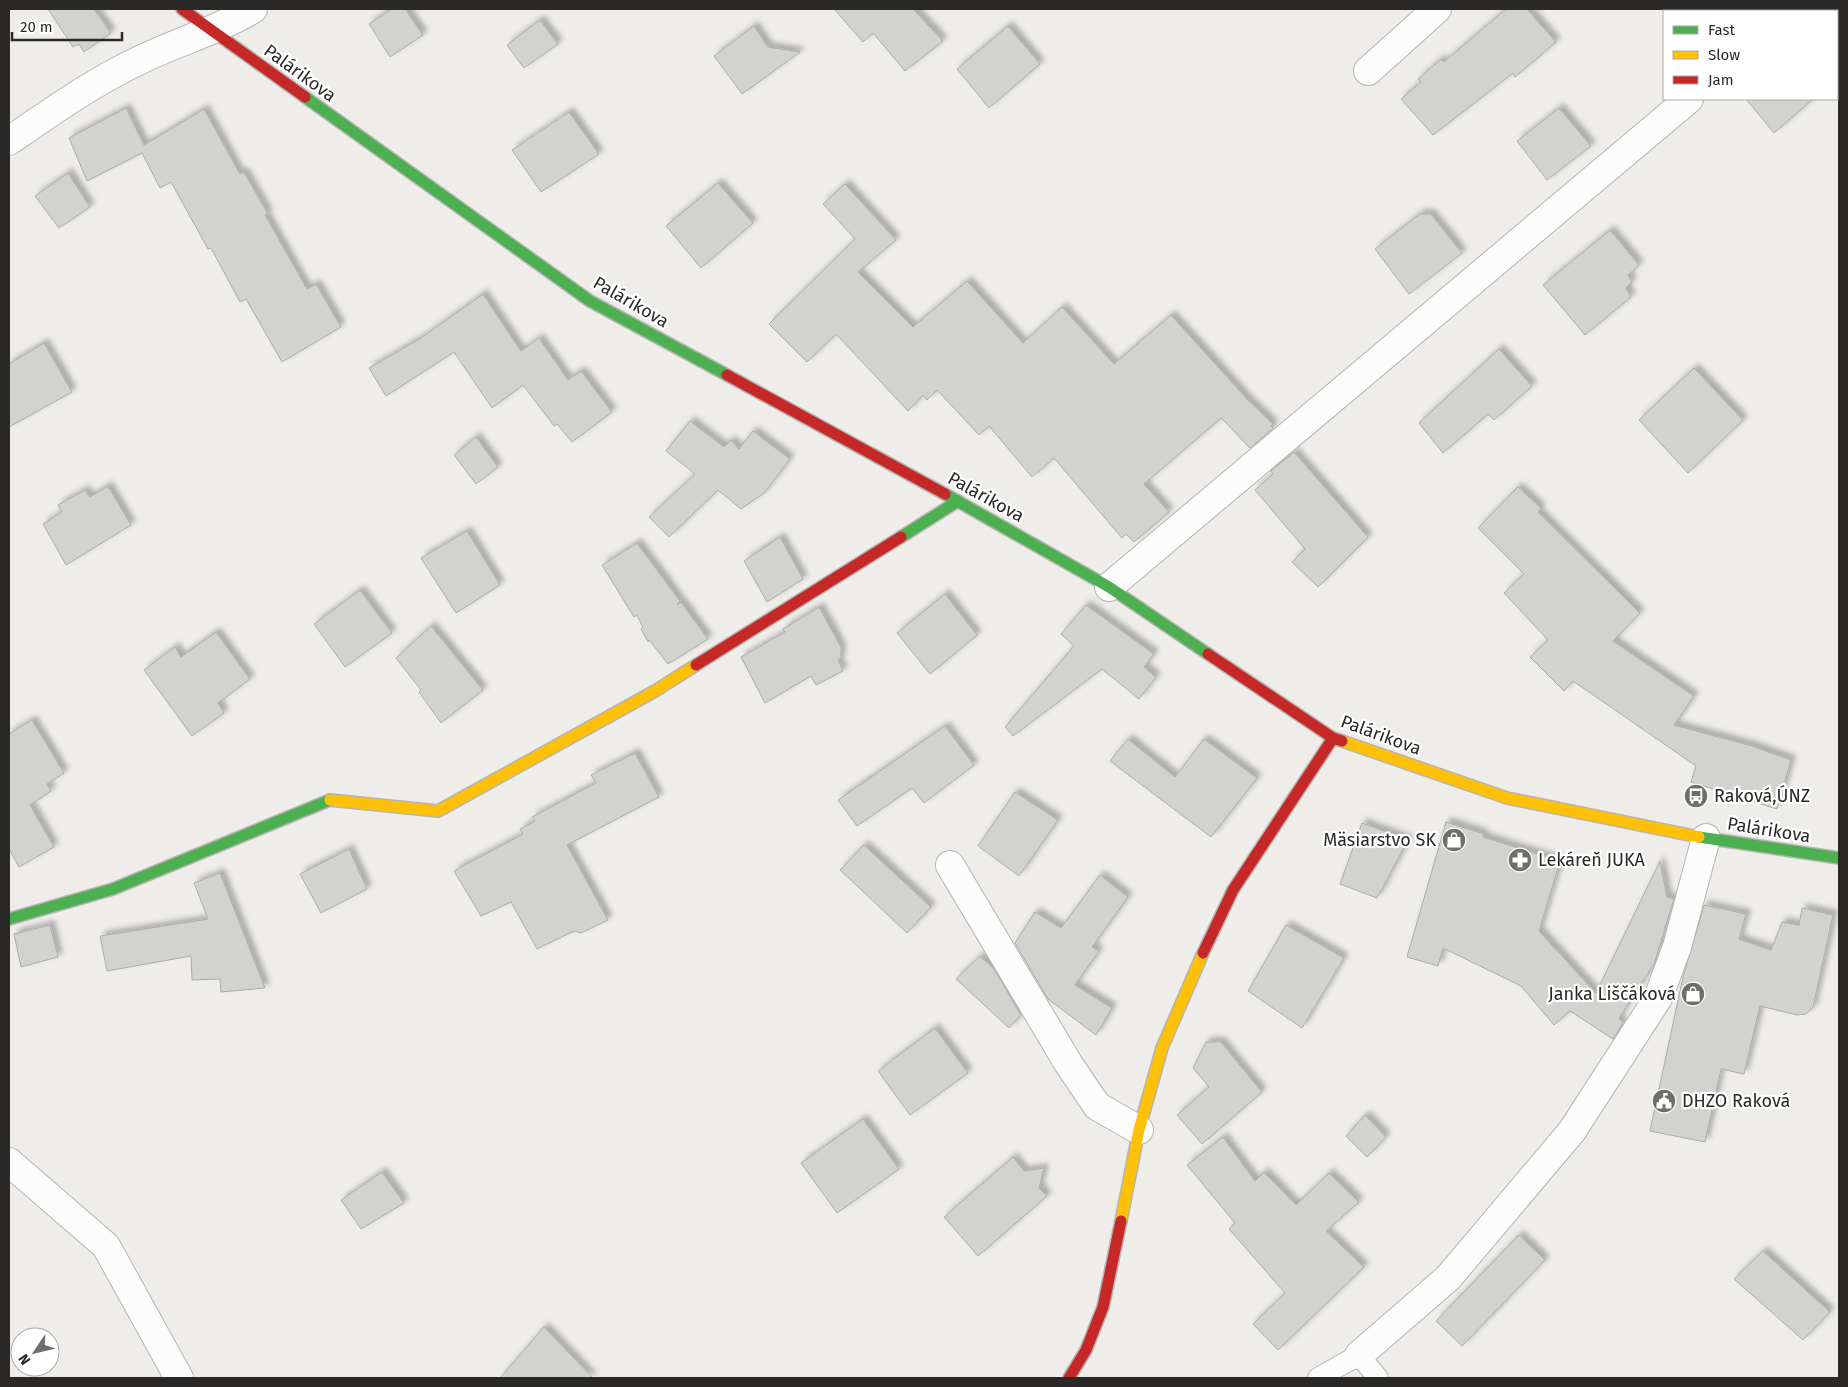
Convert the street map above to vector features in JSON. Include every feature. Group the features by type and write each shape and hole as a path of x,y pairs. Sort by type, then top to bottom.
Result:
{"main road":[{"name":"Palárikova","path":"182,9 590,301 958,501 1110,587 1332,738 1507,798 1706,838 1839,858"},
{"path":"9,919 113,889 329,800 438,811 655,691 958,501"},
{"path":"1069,1378 1086,1350 1103,1307 1139,1130 1162,1048 1189,983 1233,890 1332,738"}],"street":[{"path":"9,142 91,86 140,60 212,31 253,9"},
{"path":"1368,71 1437,9"},
{"path":"1110,587 1688,100"},
{"path":"1359,1355 1448,1278 1572,1131 1658,998 1677,948 1706,838"},
{"path":"950,866 1068,1063 1097,1106 1139,1130"},
{"path":"9,1162 106,1246 179,1378"}],"lane":[{"path":"1318,1378 1359,1355 1378,1378"}],"building":[{"path":"48,9 94,9 111,33 84,52 79,44 73,47"},
{"path":"392,9 405,9 423,35 390,57 369,24"},
{"path":"834,9 913,9 943,41 905,71 873,33 863,42"},
{"path":"1506,9 1527,9 1556,42 1515,77 1513,73 1433,135 1401,99 1421,82 1418,79 1441,59 1444,62"},
{"path":"540,20 558,44 524,68 507,45"},
{"path":"754,26 768,47 800,52 742,94 714,56"},
{"path":"1008,26 1040,64 989,108 957,69"},
{"path":"1747,100 1812,100 1774,133"},
{"path":"126,108 144,145 204,109 240,174 244,172 268,214 265,215 307,289 316,284 341,327 282,362 246,299 240,302 211,248 208,249 171,182 160,188 142,153 87,181 69,138"},
{"path":"1559,108 1591,146 1547,180 1517,141"},
{"path":"569,112 599,154 541,192 512,150"},
{"path":"68,173 90,207 59,228 35,196"},
{"path":"718,183 753,223 701,268 666,226"},
{"path":"845,184 896,240 858,272 913,327 967,281 1023,343 1062,307 1114,364 1171,315 1247,399 1273,424 1271,426 1273,428 1250,448 1221,418 1144,484 1169,512 1134,542 1126,534 1122,538 1054,458 1032,477 989,426 979,435 937,390 927,400 923,395 908,411 836,334 807,362 769,324 855,239 823,204"},
{"path":"1420,214 1431,214 1462,253 1409,294 1375,249"},
{"path":"1610,230 1639,265 1628,275 1632,282 1626,288 1631,297 1585,335 1543,285"},
{"path":"483,294 521,351 539,338 568,380 581,371 612,412 572,442 557,424 554,426 523,385 492,408 454,352 386,396 369,368 421,338"},
{"path":"44,343 72,392 9,427 9,364"},
{"path":"1499,349 1532,386 1494,420 1488,414 1443,453 1419,423"},
{"path":"1694,368 1743,420 1688,473 1639,420"},
{"path":"690,421 724,447 731,440 739,449 753,431 790,459 764,493 741,509 718,490 669,537 649,517 695,474 666,451"},
{"path":"476,437 498,467 476,484 454,455"},
{"path":"1294,452 1368,537 1318,587 1292,562 1305,549 1255,490 1273,474 1271,471"},
{"path":"108,486 131,525 66,565 43,524 62,512 58,505 85,490 90,497"},
{"path":"1518,487 1541,508 1538,512 1640,613 1613,641 1694,696 1674,725 1752,746 1791,760 1777,809 1691,782 1696,766 1573,681 1564,691 1530,657 1548,640 1504,593 1524,574 1478,528"},
{"path":"467,531 500,585 456,613 421,558"},
{"path":"780,537 803,579 767,602 744,561"},
{"path":"637,543 680,601 677,605 681,602 708,639 668,664 649,640 648,642 641,629 643,628 637,615 634,617 602,565"},
{"path":"360,590 392,633 345,667 314,624"},
{"path":"945,594 977,635 930,674 897,633"},
{"path":"1086,605 1154,654 1144,667 1156,677 1139,699 1102,669 1013,736 1005,727 1074,646 1061,634"},
{"path":"819,607 841,647 841,658 838,660 843,671 816,685 811,676 765,703 741,657 785,632 783,629"},
{"path":"431,626 483,690 441,723 419,692 421,690 396,658"},
{"path":"216,632 250,679 218,703 224,713 192,736 144,670 175,647 181,657"},
{"path":"32,720 64,773 47,784 51,791 30,805 54,847 19,867 9,849 9,734"},
{"path":"945,726 974,765 924,803 912,788 857,826 838,800"},
{"path":"1128,739 1175,777 1204,739 1257,778 1211,837 1110,761"},
{"path":"635,753 659,797 567,845 608,920 581,933 574,931 537,949 511,902 481,916 454,871 523,834 520,829 535,821 532,817 596,783 591,775"},
{"path":"1015,792 1058,820 1019,876 978,846"},
{"path":"1446,822 1484,834 1483,837 1560,861 1539,931 1596,993 1660,861 1667,897 1674,899 1654,964 1619,1018 1623,1023 1613,1039 1570,1011 1554,1025 1521,986 1443,948 1438,966 1407,957"},
{"path":"1362,823 1408,840 1377,898 1340,884"},
{"path":"864,845 931,907 907,933 840,870"},
{"path":"349,849 367,889 321,913 300,874"},
{"path":"220,873 265,988 221,992 220,979 192,980 191,956 107,971 100,936 208,919 194,883"},
{"path":"1100,875 1128,897 1092,947 1099,951 1075,985 1112,1008 1096,1035 1048,999 1015,943 1035,912 1061,928"},
{"path":"1704,905 1746,914 1739,939 1771,950 1782,922 1799,925 1802,908 1833,915 1813,1007 1806,1014 1797,1015 1760,1006 1744,1074 1721,1069 1705,1142 1650,1131 1683,977"},
{"path":"50,925 58,957 21,967 14,934"},
{"path":"1286,925 1344,958 1302,1028 1248,991"},
{"path":"980,956 994,969 1021,1015 1009,1028 956,979"},
{"path":"935,1028 968,1073 910,1115 878,1071"},
{"path":"1206,1042 1221,1042 1262,1092 1202,1144 1177,1115 1209,1087 1193,1068"},
{"path":"1365,1115 1386,1137 1367,1157 1346,1136"},
{"path":"863,1119 899,1169 837,1213 801,1163"},
{"path":"1223,1137 1255,1181 1264,1172 1296,1205 1329,1173 1359,1202 1326,1231 1364,1267 1278,1350 1253,1324 1285,1293 1229,1229 1235,1223 1187,1165"},
{"path":"1013,1157 1024,1171 1044,1168 1039,1188 1047,1196 978,1256 944,1217"},
{"path":"382,1172 404,1203 361,1229 341,1200"},
{"path":"1519,1235 1545,1260 1462,1346 1436,1321"},
{"path":"1763,1251 1830,1312 1803,1340 1734,1279"},
{"path":"544,1327 593,1378 500,1378"}],"traffic: fast":[{"path":"305,97 590,301 727,375"},
{"path":"945,494 1109,587 1208,654"},
{"path":"901,537 958,501"},
{"path":"9,919 113,889 330,800"},
{"path":"1699,837 1839,858"}],"traffic: slow":[{"path":"330,800 438,811 655,691 696,665"},
{"path":"1342,741 1507,798 1699,837"},
{"path":"1121,1221 1139,1130 1162,1048 1203,953"}],"traffic: jam":[{"path":"182,9 305,97"},
{"path":"727,375 945,494"},
{"path":"696,665 901,537"},
{"path":"1208,654 1333,738 1342,741"},
{"path":"1203,953 1233,890 1333,738"},
{"path":"1069,1378 1086,1350 1103,1307 1121,1221"}],"place":[{"name":"Raková,ÚNZ","path":"1696,796"},
{"name":"Mäsiarstvo SK","path":"1454,840"},
{"name":"Lekáreň JUKA","path":"1520,860"},
{"name":"Janka Liščáková","path":"1693,994"},
{"name":"DHZO Raková","path":"1664,1101"}]}
